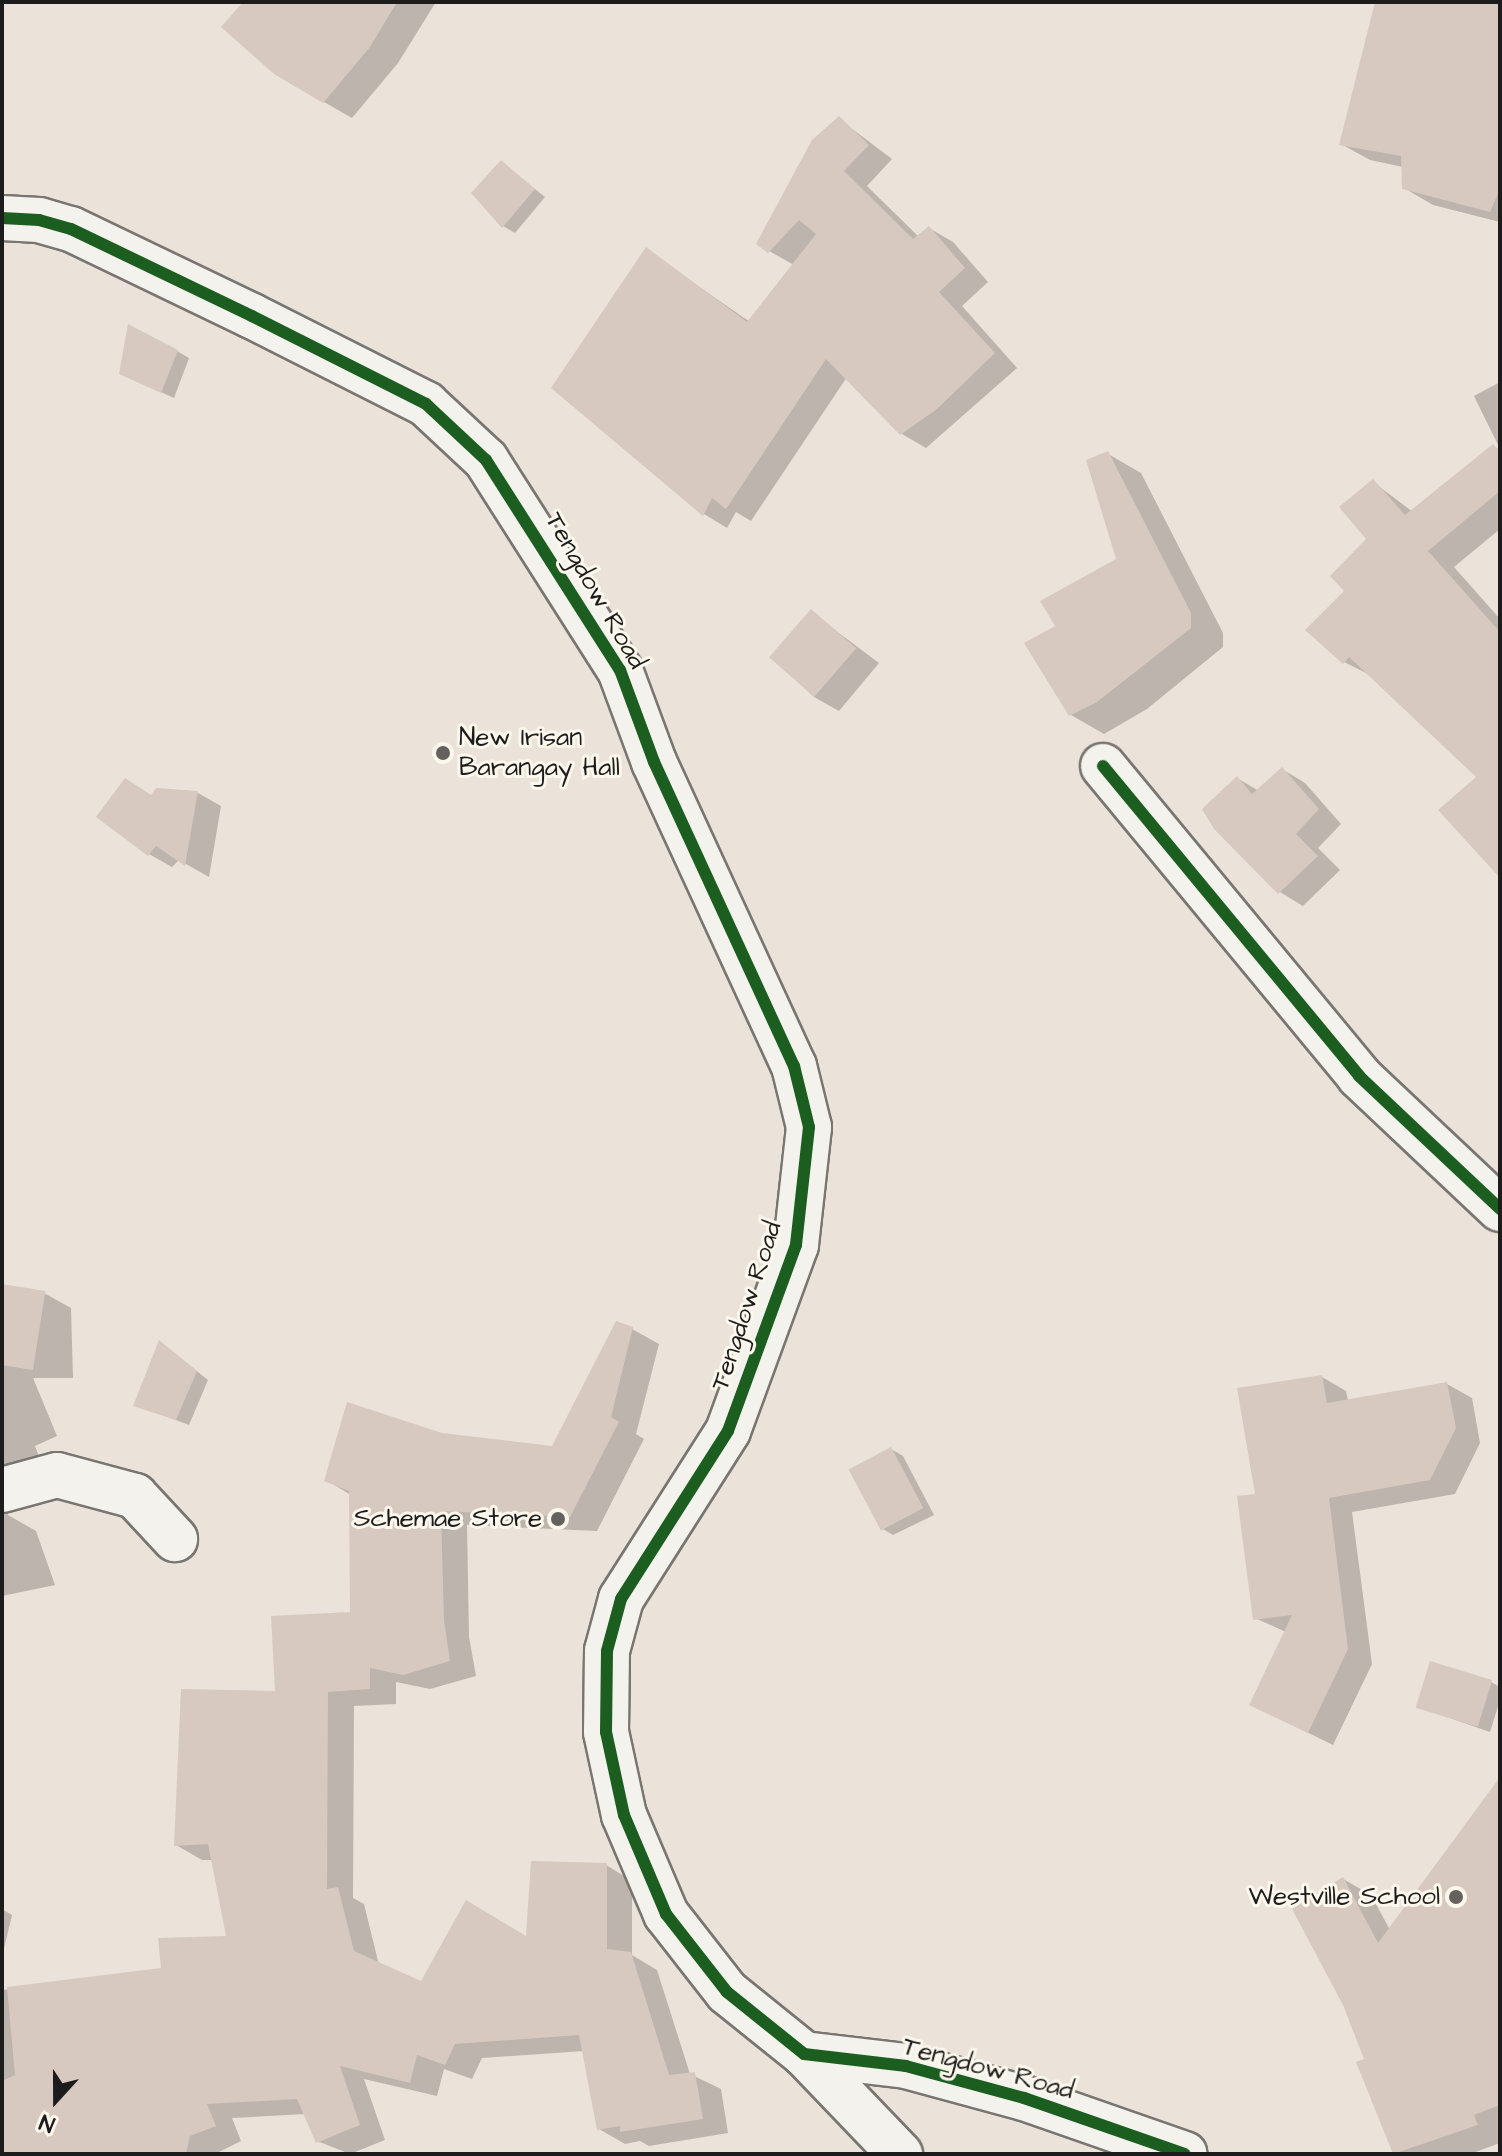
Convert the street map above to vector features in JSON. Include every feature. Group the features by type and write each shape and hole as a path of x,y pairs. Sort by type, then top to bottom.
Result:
{"street":[{"name":"Tengdow Road","path":"3,218 71,229 252,316 426,404 486,460 620,670 654,762 794,1066 809,1127 796,1245 728,1431 621,1599 607,1651 606,1732 624,1815 666,1914 727,1992 763,2026 804,2054 906,2066 1024,2098 1185,2154"},
{"path":"1103,766 1359,1076 1500,1209"},
{"path":"2,1490 57,1475 135,1496 175,1539"},
{"path":"804,2054 900,2154"}],"building":[{"path":"243,2 397,2 370,47 323,103 274,74 221,27"},
{"path":"1375,2 1500,2 1500,189 1490,212 1402,189 1401,156 1339,145"},
{"path":"839,116 869,145 844,171 913,239 929,226 965,268 939,292 995,353 937,409 900,435 826,359 726,509 712,498 703,516 551,388 646,247 747,322 816,234 799,220 768,253 756,244 812,140"},
{"path":"501,160 535,189 502,228 471,193"},
{"path":"128,324 178,350 161,393 119,374"},
{"path":"1493,444 1500,452 1500,491 1428,551 1500,632 1500,878 1438,810 1476,777 1349,657 1343,664 1305,630 1344,591 1330,576 1366,539 1339,507 1373,479 1405,515"},
{"path":"1108,451 1191,613 1191,628 1097,702 1069,716 1024,643 1055,626 1040,601 1116,559 1086,460"},
{"path":"811,609 856,648 814,697 769,657"},
{"path":"1282,767 1319,809 1296,834 1318,856 1278,894 1214,829 1202,809 1237,776 1252,794"},
{"path":"125,778 151,795 156,788 198,791 185,866 156,846 148,856 96,817"},
{"path":"2,1284 45,1291 33,1370 2,1365"},
{"path":"616,1321 633,1327 611,1417 619,1422 570,1517 441,1511 444,1620 450,1661 403,1675 370,1668 370,1689 328,1692 327,1889 338,1887 354,1951 421,1981 466,1900 526,1936 531,1861 607,1863 607,1949 631,1952 669,2075 695,2072 703,2119 620,2132 620,2126 597,2130 579,2035 455,2044 445,2065 417,2055 410,2083 340,2066 360,2125 316,2143 297,2099 207,2104 216,2126 190,2136 186,2154 2,2154 2,2081 15,2075 7,1987 161,1968 158,1938 226,1936 208,1844 174,1846 181,1689 275,1691 271,1616 350,1612 349,1491 324,1481 347,1402 442,1433 552,1446"},
{"path":"159,1340 197,1371 176,1420 133,1406"},
{"path":"1322,1375 1327,1403 1447,1382 1456,1428 1430,1480 1329,1498 1348,1649 1308,1733 1249,1705 1292,1615 1253,1620 1237,1496 1255,1494 1237,1388"},
{"path":"891,1447 923,1508 881,1530 849,1470"},
{"path":"1430,1661 1492,1680 1478,1727 1416,1708"},
{"path":"1500,1777 1500,2105 1474,2115 1478,2125 1393,2154 1356,2062 1364,2059 1343,2005 1292,1909 1343,1877 1378,1943"}],"cycle path":[{"path":"2,218 39,220 71,229 252,316 426,404 486,460 620,670 654,762 794,1066 809,1127 796,1245 728,1431 621,1599 607,1651 606,1732 624,1815 666,1914 727,1992 804,2054 906,2066 1024,2098 1185,2154"},
{"path":"1103,766 1359,1076 1500,1209"}],"place":[{"name":"New Irisan Barangay Hall","path":"443,753"},
{"name":"Schemae Store","path":"558,1519"},
{"name":"Westville School","path":"1456,1897"}]}
